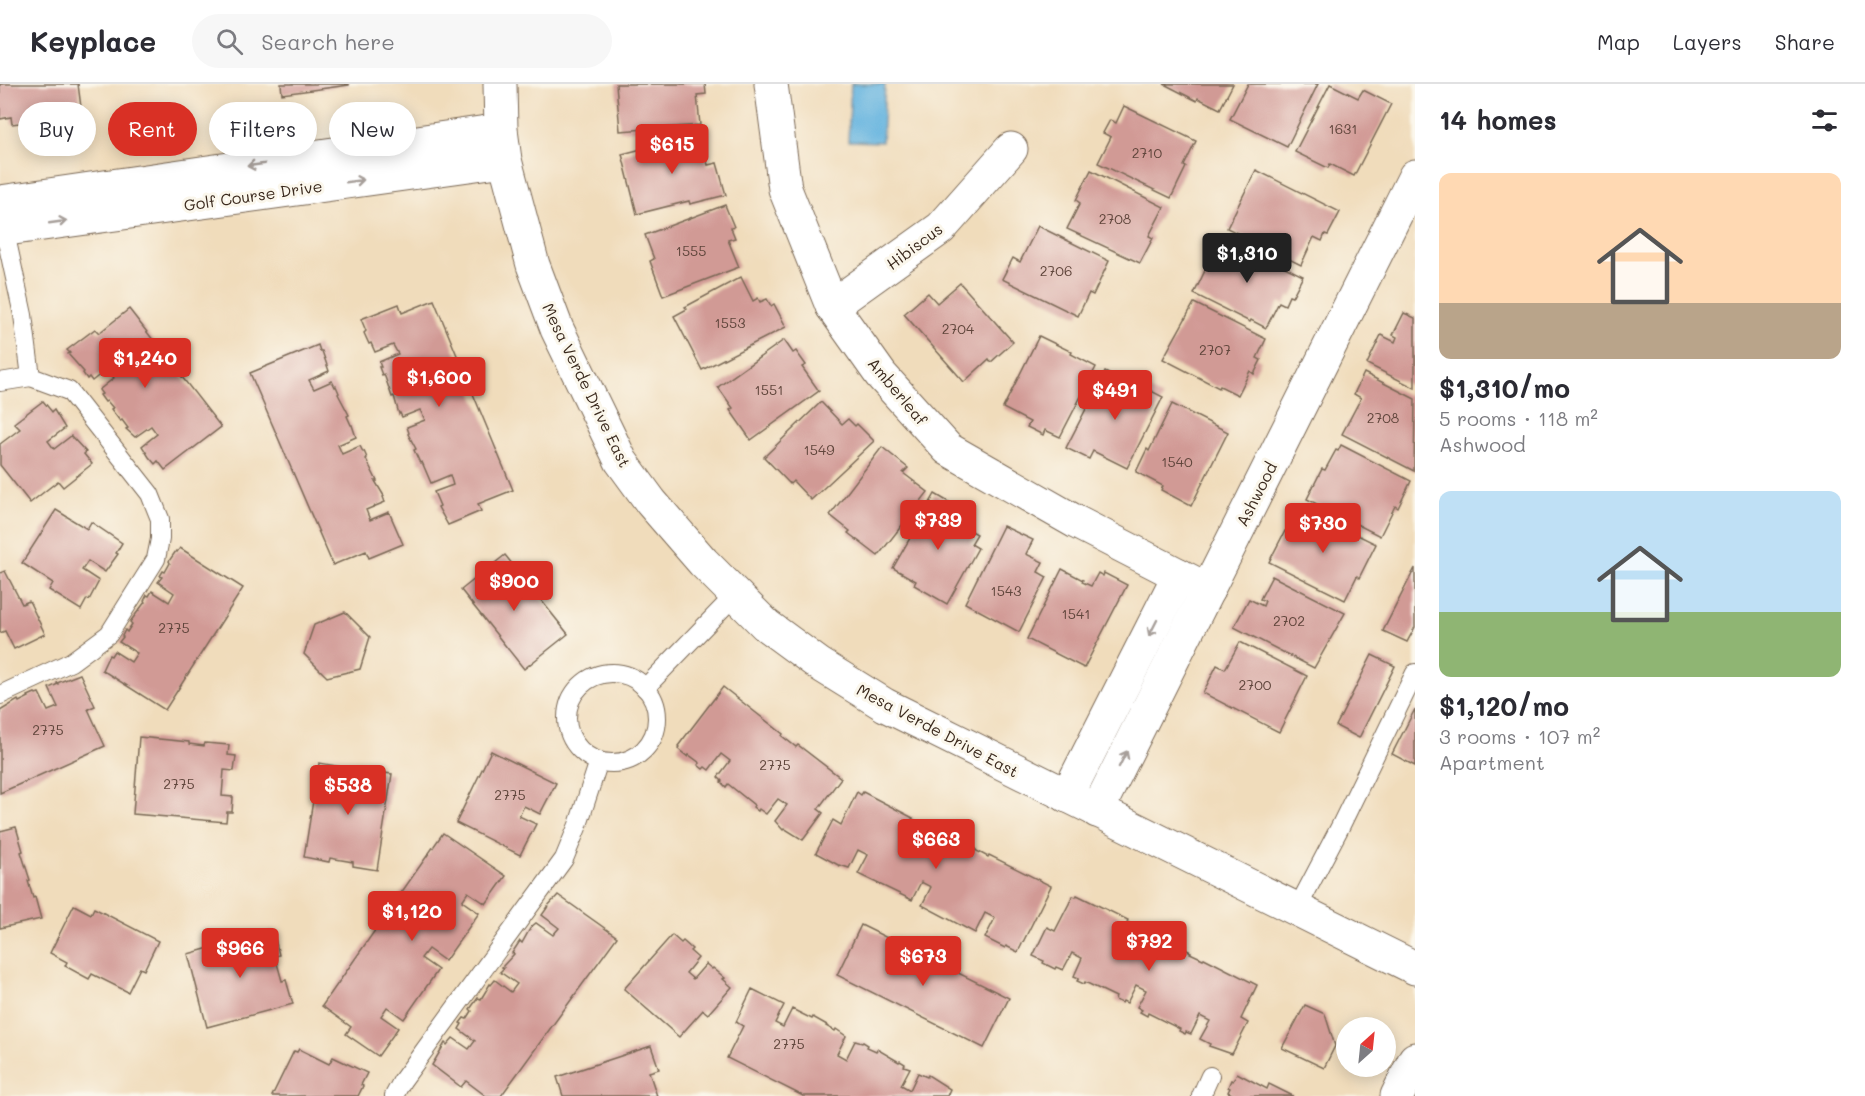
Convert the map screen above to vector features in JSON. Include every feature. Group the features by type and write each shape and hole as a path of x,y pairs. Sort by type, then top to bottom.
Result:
{"street":[{"name":"Mesa Verde Drive East","path":"500,84 503,145 533,266 557,329 621,460 651,502 703,562 766,625 819,664 885,705 1415,968"},
{"name":"Amberleaf","path":"771,84 784,189 832,306 881,375 948,449 1076,522 1208,590"},
{"name":"Golf Course Drive","path":"1,217 503,145"},
{"name":"Hibiscus","path":"832,306 941,228 1011,149"},
{"name":"Ashwood","path":"1097,811 1415,176"},
{"path":"1067,796 1179,575"},
{"path":"1396,1096 1415,1059"}],"lane":[{"path":"1,217 23,315 31,377"},
{"path":"0,382 31,377 69,391 150,494 160,519 160,539 156,559 109,634 71,662 0,695"},
{"path":"645,687 735,595"},
{"path":"1297,909 1415,673"},
{"path":"602,674 618,674 633,678 645,687 653,700 657,713 657,728 651,741 642,752 630,760 616,764 588,757 577,747 570,733 567,719 570,703 577,690 588,680 602,674"},
{"path":"394,1096 402,1081 564,859 599,761"},
{"path":"1201,1096 1210,1077"}],"water":[{"path":"851,84 885,84 882,142 848,141"}],"building":[{"path":"0,84 78,84 80,102 18,102 18,123 12,124 11,117 0,119"},
{"path":"281,84 349,84 349,85 282,94"},
{"path":"616,84 705,84 706,94 697,95 700,125 620,131"},
{"path":"1164,84 1233,84 1220,109 1198,98 1197,101"},
{"path":"1248,84 1318,84 1287,147 1230,119"},
{"path":"1330,84 1358,98 1363,90 1391,104 1354,176 1330,164 1328,168 1295,152"},
{"path":"1124,106 1196,141 1171,198 1098,163 1111,137 1103,133 1110,120 1116,123"},
{"path":"700,134 708,165 717,163 726,195 690,204 689,201 637,214 622,154"},
{"path":"1091,170 1164,207 1149,236 1153,238 1140,263 1067,229 1080,203 1076,200"},
{"path":"1256,170 1340,212 1328,235 1325,234 1322,241 1314,237 1301,265 1227,228"},
{"path":"725,205 734,227 731,228 735,238 728,240 739,267 663,296 650,261 654,259 645,235"},
{"path":"1038,226 1109,261 1093,295 1089,293 1078,316 1002,279 1013,258 1020,262"},
{"path":"1226,238 1303,276 1285,305 1279,302 1266,328 1194,294 1210,260 1215,262"},
{"path":"741,277 753,301 758,298 760,302 767,299 771,306 774,304 786,327 702,370 674,316 687,309 685,307"},
{"path":"960,283 1013,342 991,362 989,359 964,382 904,314 928,293 937,303"},
{"path":"434,300 513,490 478,504 481,511 448,525 438,507 440,506 434,492 453,485 450,475 431,483 414,450 416,449 407,427 425,420 420,410 402,417 399,414 394,396 392,397 384,374 382,375 379,367 381,367 379,362 398,354 393,345 375,352 364,333 366,331 361,319 399,304 402,313"},
{"path":"1194,303 1266,339 1257,358 1261,360 1254,374 1250,371 1238,395 1220,386 1219,388 1163,359"},
{"path":"129,309 221,427 165,470 158,461 155,464 142,446 157,434 151,426 135,437 100,395 102,394 99,390 114,378 107,369 92,381 89,377 87,379 67,350 95,329 99,333"},
{"path":"1404,313 1415,318 1415,388 1367,364 1381,335 1395,342 1397,337 1393,335"},
{"path":"1039,336 1096,367 1060,437 1045,430 1043,435 1027,427 1030,422 1003,408"},
{"path":"784,340 793,353 796,351 806,365 802,367 819,391 751,440 730,410 733,408 718,387"},
{"path":"318,345 329,371 309,380 314,389 332,381 336,386 356,437 338,445 342,454 360,446 364,451 385,502 366,510 370,520 389,512 403,544 369,558 366,551 333,565 250,373"},
{"path":"1105,372 1128,384 1130,380 1163,397 1127,468 1093,451 1089,459 1066,448"},
{"path":"1364,373 1415,399 1414,471 1342,434 1361,398 1354,394"},
{"path":"43,401 52,412 54,410 65,428 48,441 54,449 71,436 86,452 84,454 92,464 63,487 58,481 30,503 0,465 0,444 20,429 14,423"},
{"path":"821,402 842,424 848,419 855,426 857,424 874,441 811,500 793,481 790,484 764,457"},
{"path":"1172,404 1228,432 1191,506 1161,490 1163,486 1136,472"},
{"path":"1341,445 1411,481 1398,508 1395,506 1380,536 1307,499 1322,469 1325,470"},
{"path":"882,447 908,468 903,473 928,492 878,556 848,533 850,531 830,515"},
{"path":"935,494 959,508 952,520 977,534 971,544 978,548 947,604 914,585 916,581 893,568"},
{"path":"1305,509 1376,544 1345,600 1269,562 1285,531 1292,535"},
{"path":"56,510 87,529 91,522 122,543 116,553 118,554 105,572 88,561 82,570 99,581 81,610 49,590 53,583 22,563"},
{"path":"1003,526 1033,540 1026,554 1043,562 1038,572 1047,577 1019,632 965,603"},
{"path":"180,548 243,588 165,710 102,670 109,655 111,656 114,651 131,662 137,653 119,642 125,630 127,632 132,624 130,622 145,602 147,595 149,596 152,591 169,602 174,593 158,582 170,563 169,561"},
{"path":"505,555 568,634 524,669 461,590"},
{"path":"1415,568 1415,627 1407,642 1383,631"},
{"path":"1062,569 1091,586 1098,573 1103,576 1104,573 1127,585 1084,668 1027,639"},
{"path":"5,571 22,604 29,601 45,634 14,649 5,631 0,633 0,573"},
{"path":"1272,576 1345,613 1314,668 1234,627 1249,599 1263,606 1265,601 1260,599"},
{"path":"345,612 370,637 360,669 327,677 304,654 314,625"},
{"path":"1240,642 1307,676 1279,732 1203,693 1217,665 1225,669"},
{"path":"1372,655 1395,666 1359,738 1336,726"},
{"path":"80,674 95,706 88,709 105,746 0,793 0,711 35,693 39,693 48,711 58,707 49,688"},
{"path":"723,687 796,747 798,745 841,778 818,809 823,813 803,840 784,828 783,830 775,821 787,805 778,799 766,814 759,809 758,811 728,784 726,787 721,782 718,777 730,761 721,754 709,770 705,767 703,769 698,765 700,763 678,749"},
{"path":"1415,709 1415,766 1392,754"},
{"path":"139,737 189,742 189,744 204,746 205,743 229,745 228,755 236,756 234,771 224,770 222,796 233,797 232,812 227,812 226,822 133,814"},
{"path":"491,751 556,783 540,814 524,806 519,816 536,824 520,855 456,823"},
{"path":"319,763 342,767 341,770 366,774 367,771 392,774 377,870 353,866 353,862 330,858 329,862 304,857"},
{"path":"857,792 861,795 863,792 988,857 989,855 1051,886 1018,952 985,938 995,918 985,913 975,933 922,905 931,887 921,882 912,900 858,874 868,855 858,850 849,868 840,866 816,853 833,820 841,825"},
{"path":"16,827 30,880 28,881 41,919 0,928 0,831"},
{"path":"443,833 506,876 486,904 468,892 462,901 479,913 445,961 428,949 421,958 438,970 404,1019 387,1007 381,1016 398,1028 378,1056 346,1034 351,1027 322,1006"},
{"path":"558,895 617,937 501,1096 486,1096 466,1081 461,1087 432,1065 445,1043 447,1045 453,1038 469,1049 475,1041 459,1029 462,1024 460,1023 464,1018 467,1019 472,1011 470,1009 478,998 481,999 490,984 495,980 511,992 517,984 500,972 531,927 536,923 553,935 559,928 542,915"},
{"path":"1077,895 1128,920 1127,922 1140,929 1141,927 1257,985 1241,1019 1248,1023 1232,1054 1209,1046 1210,1044 1200,1039 1210,1021 1200,1016 1191,1034 1186,1032 1185,1034 1179,1031 1180,1029 1148,1013 1147,1016 1140,1012 1142,1010 1137,1007 1146,990 1136,985 1127,1003 1123,1001 1122,1003 1115,1000 1116,997 1085,982 1084,984 1077,981 1079,978 1074,976 1082,958 1072,953 1063,970 1056,967 1055,969 1033,956 1047,927 1055,931 1073,896"},
{"path":"74,905 91,914 94,908 158,941 144,970 140,968 128,992 92,974 89,979 65,966 67,962 50,953"},
{"path":"861,925 1009,998 984,1048 837,975"},
{"path":"273,930 279,955 275,956 282,981 286,980 293,1004 207,1027 188,954 249,939 248,937"},
{"path":"672,935 681,943 683,941 698,958 686,973 693,979 706,964 725,978 723,979 732,987 708,1014 703,1010 679,1037 624,989"},
{"path":"752,989 784,1005 775,1023 783,1027 792,1009 812,1019 813,1017 846,1036 837,1054 846,1059 855,1041 863,1042 868,1045 867,1047 876,1051 877,1049 910,1068 901,1085 910,1090 918,1073 927,1077 928,1075 950,1089 947,1096 803,1096 727,1058 743,1026 736,1022"},
{"path":"1305,1005 1325,1014 1335,1046 1324,1068 1282,1048"},
{"path":"651,1046 659,1069 649,1072 657,1096 563,1096 557,1077"},
{"path":"299,1049 329,1064 333,1057 367,1073 358,1096 272,1096 294,1051 297,1052"},
{"path":"1237,1073 1267,1089 1269,1084 1293,1096 1235,1096 1228,1092 1230,1088 1228,1087"}]}
